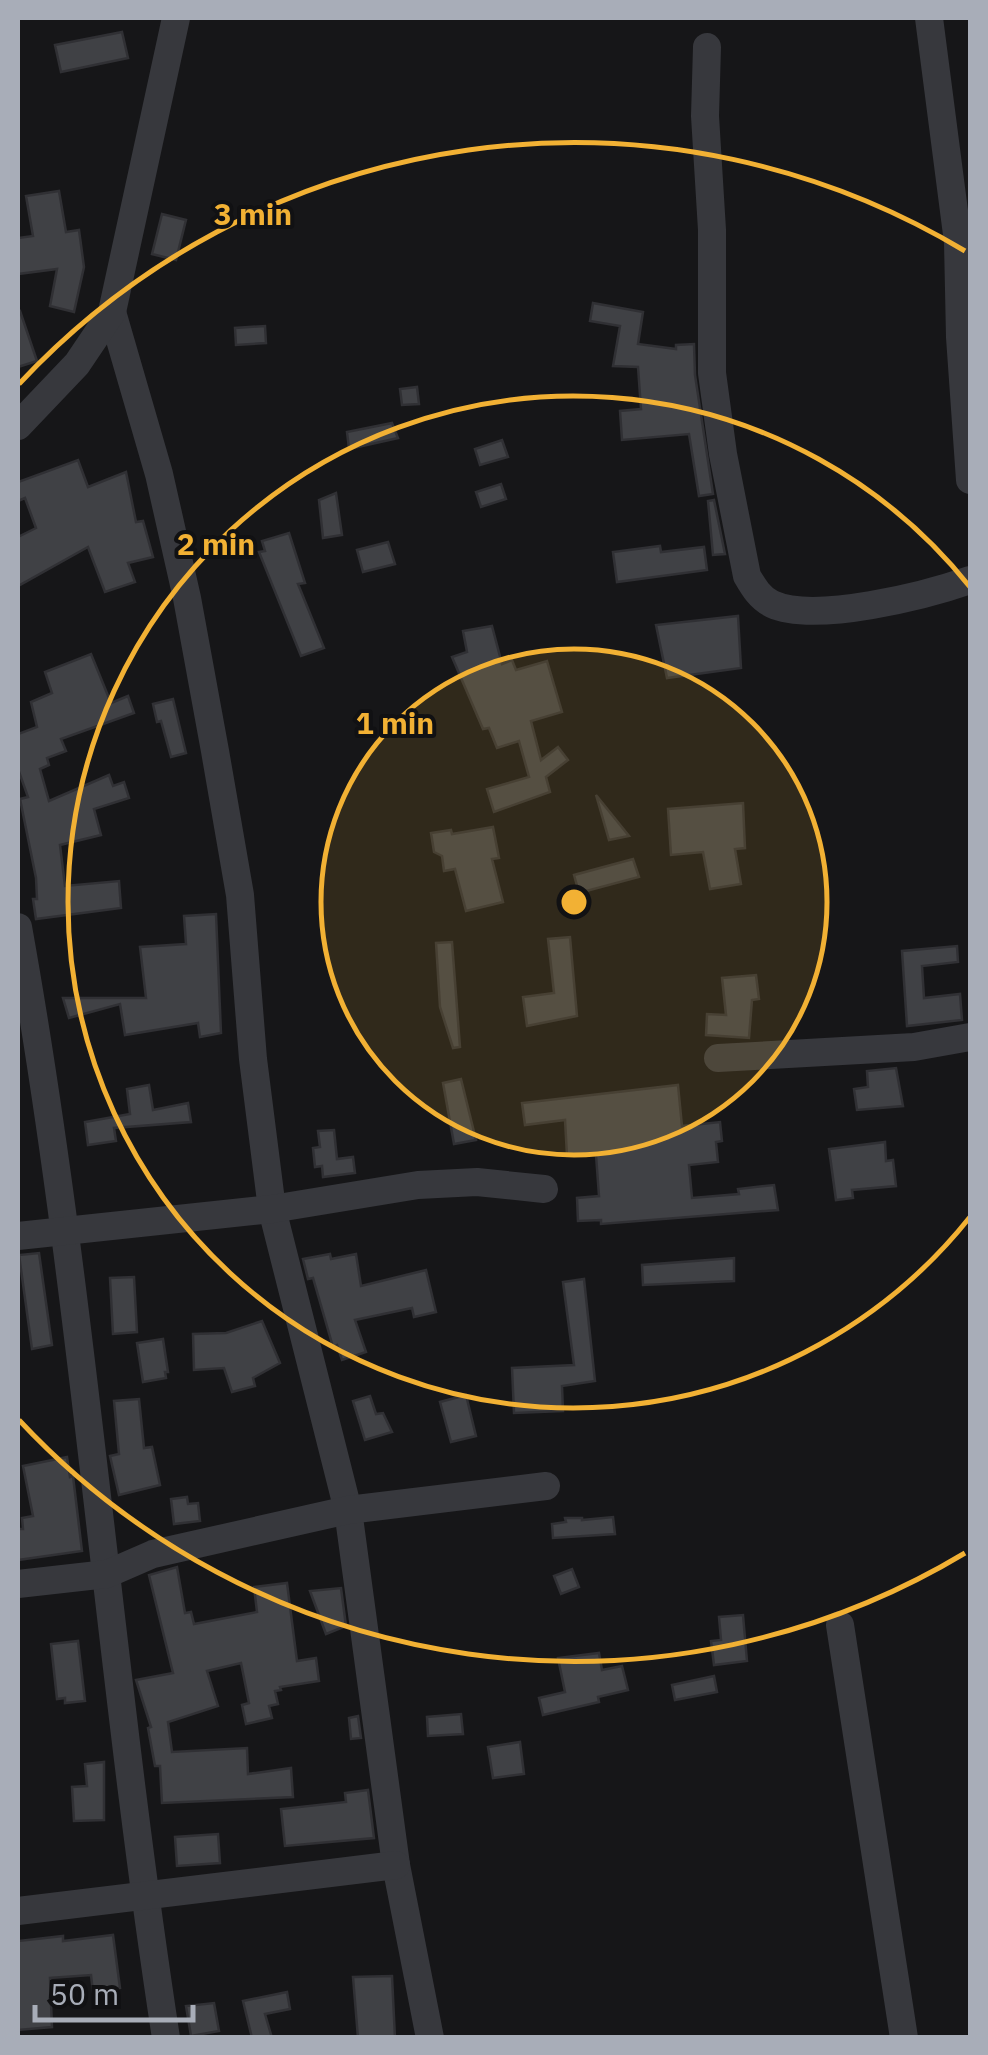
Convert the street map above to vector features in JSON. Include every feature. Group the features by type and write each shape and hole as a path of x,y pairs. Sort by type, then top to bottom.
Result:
{"street":[{"path":"18,426 77,364 112,312 176,18"},
{"path":"929,18 958,242 970,480"},
{"path":"708,47 705,116 712,230 712,373 747,576 768,602 796,609 843,608 898,600 970,580"},
{"path":"112,312 158,474 215,750 240,895 253,1059 272,1209 348,1510 396,1865 430,2038"},
{"path":"18,927 64,1232 144,1894 166,2038"},
{"path":"718,1058 914,1047 970,1037"},
{"path":"18,1236 272,1209 418,1186 477,1182 544,1189"},
{"path":"18,1584 107,1574 153,1554 348,1510 546,1486"},
{"path":"840,1625 904,2038"},
{"path":"18,1912 396,1865"}],"building":[{"path":"122,32 128,58 61,72 55,45"},
{"path":"59,191 66,232 79,230 84,267 74,312 50,306 57,269 18,274 18,238 33,236 26,196"},
{"path":"162,214 186,220 176,260 152,254"},
{"path":"593,303 643,312 638,344 676,349 676,345 694,344 713,494 699,496 689,434 622,440 620,411 641,409 638,367 613,366 620,326 590,321"},
{"path":"18,312 37,361 18,367"},
{"path":"265,326 266,343 236,345 235,328"},
{"path":"417,387 419,404 402,405 400,389"},
{"path":"392,423 398,438 349,449 347,432"},
{"path":"502,440 508,457 480,465 475,449"},
{"path":"78,460 88,487 126,472 136,522 143,521 153,557 128,563 135,582 105,592 88,547 18,586 18,537 36,528 25,498 18,501 18,482"},
{"path":"501,484 506,499 481,507 476,492"},
{"path":"336,493 342,535 323,538 319,500"},
{"path":"714,500 725,554 713,555 708,501"},
{"path":"289,533 305,583 298,584 324,648 301,656 259,552 265,551 262,541"},
{"path":"388,542 395,564 363,572 357,550"},
{"path":"660,546 661,552 704,547 707,570 617,582 613,552"},
{"path":"738,616 741,668 667,678 656,625"},
{"path":"492,626 502,664 512,660 516,670 547,661 562,712 531,721 541,760 558,747 568,760 546,777 550,792 494,812 487,789 529,777 519,741 497,748 489,728 483,729 452,657 467,652 463,631"},
{"path":"91,654 111,703 128,696 134,713 61,739 66,751 47,758 49,765 40,769 49,801 109,775 113,786 124,782 129,798 94,809 101,835 60,845 65,886 119,881 121,908 36,919 36,878 20,799 28,797 18,769 18,734 37,727 31,702 52,693 45,672"},
{"path":"173,699 186,753 171,757 153,704"},
{"path":"596,795 629,836 609,840"},
{"path":"743,803 745,848 735,849 741,884 710,889 703,852 671,855 668,809"},
{"path":"493,827 499,858 492,859 503,902 466,911 455,869 444,871 442,856 434,852 431,833 451,830 452,834"},
{"path":"633,859 639,877 579,893 574,875"},
{"path":"216,914 221,1033 200,1037 198,1023 125,1035 120,1004 69,1018 63,998 146,998 140,947 186,944 184,916"},
{"path":"570,937 577,1016 527,1026 523,997 554,993 548,939"},
{"path":"452,942 460,1047 453,1048 440,1007 436,943"},
{"path":"957,946 958,962 922,966 924,998 960,994 962,1020 907,1026 902,951"},
{"path":"756,975 759,999 752,1000 749,1038 706,1035 707,1014 726,1015 722,978"},
{"path":"896,1068 903,1106 857,1110 854,1089 868,1087 867,1071"},
{"path":"461,1079 476,1140 454,1144 443,1083"},
{"path":"149,1085 153,1110 188,1103 191,1122 114,1128 116,1141 88,1145 85,1122 130,1114 127,1089"},
{"path":"678,1085 682,1126 720,1122 718,1162 689,1165 692,1198 739,1194 738,1189 774,1185 778,1210 601,1224 601,1220 578,1221 577,1198 599,1196 596,1155 567,1156 565,1120 525,1125 522,1103"},
{"path":"334,1130 337,1159 353,1157 355,1173 323,1177 322,1166 315,1167 313,1148 320,1147 318,1131"},
{"path":"885,1142 886,1161 893,1160 896,1186 852,1190 853,1198 836,1200 829,1149"},
{"path":"39,1253 52,1345 32,1349 19,1255"},
{"path":"330,1254 331,1259 356,1254 361,1286 426,1270 436,1312 414,1317 412,1308 355,1320 366,1352 342,1360 337,1345 333,1347 313,1278 308,1279 303,1259"},
{"path":"734,1258 734,1281 643,1285 642,1265"},
{"path":"134,1277 137,1332 113,1334 110,1278"},
{"path":"584,1279 595,1381 562,1386 563,1411 514,1413 512,1368 574,1365 563,1282"},
{"path":"262,1321 280,1363 253,1378 255,1386 232,1392 224,1368 194,1370 193,1334 226,1333"},
{"path":"163,1339 166,1378 143,1382 137,1343"},
{"path":"466,1395 476,1436 451,1442 440,1402"},
{"path":"370,1396 376,1414 383,1413 392,1432 365,1440 353,1401"},
{"path":"139,1399 144,1448 152,1447 160,1485 119,1495 110,1456 119,1454 114,1401"},
{"path":"67,1457 82,1551 18,1560 18,1529 23,1529 22,1518 33,1516 23,1466"},
{"path":"187,1497 188,1504 198,1503 200,1521 174,1524 171,1499"},
{"path":"613,1517 615,1534 553,1538 552,1524 566,1522 565,1518"},
{"path":"177,1567 185,1613 191,1612 194,1624 257,1612 254,1587 287,1583 297,1661 316,1658 319,1681 280,1687 275,1691 278,1704 269,1706 272,1718 246,1724 242,1705 249,1703 241,1663 207,1671 218,1706 168,1722 172,1752 247,1748 248,1774 291,1768 293,1797 162,1803 160,1766 155,1766 148,1728 151,1727 136,1680 173,1673 149,1575"},
{"path":"572,1569 579,1587 561,1594 554,1576"},
{"path":"341,1588 346,1626 326,1634 310,1591"},
{"path":"743,1615 747,1661 714,1665 711,1641 721,1640 719,1617"},
{"path":"78,1641 85,1701 65,1703 65,1698 57,1699 51,1644"},
{"path":"599,1653 602,1670 622,1666 628,1690 598,1697 599,1702 543,1715 539,1698 565,1692 558,1658"},
{"path":"714,1676 717,1692 675,1700 672,1685"},
{"path":"461,1714 463,1734 428,1736 427,1717"},
{"path":"358,1716 361,1738 351,1739 349,1718"},
{"path":"520,1742 524,1774 493,1778 488,1747"},
{"path":"104,1762 104,1820 74,1821 72,1787 87,1786 85,1764"},
{"path":"368,1790 374,1838 285,1846 281,1809 346,1802 345,1793"},
{"path":"218,1834 220,1863 177,1866 175,1837"},
{"path":"113,1935 120,1988 93,1992 91,1975 50,1978 52,2027 18,2030 18,1941"},
{"path":"392,1976 395,2038 358,2038 353,1977"},
{"path":"287,1992 290,2009 265,2014 272,2038 252,2038 243,2001"},
{"path":"214,2003 219,2031 191,2036 186,2006"}]}
